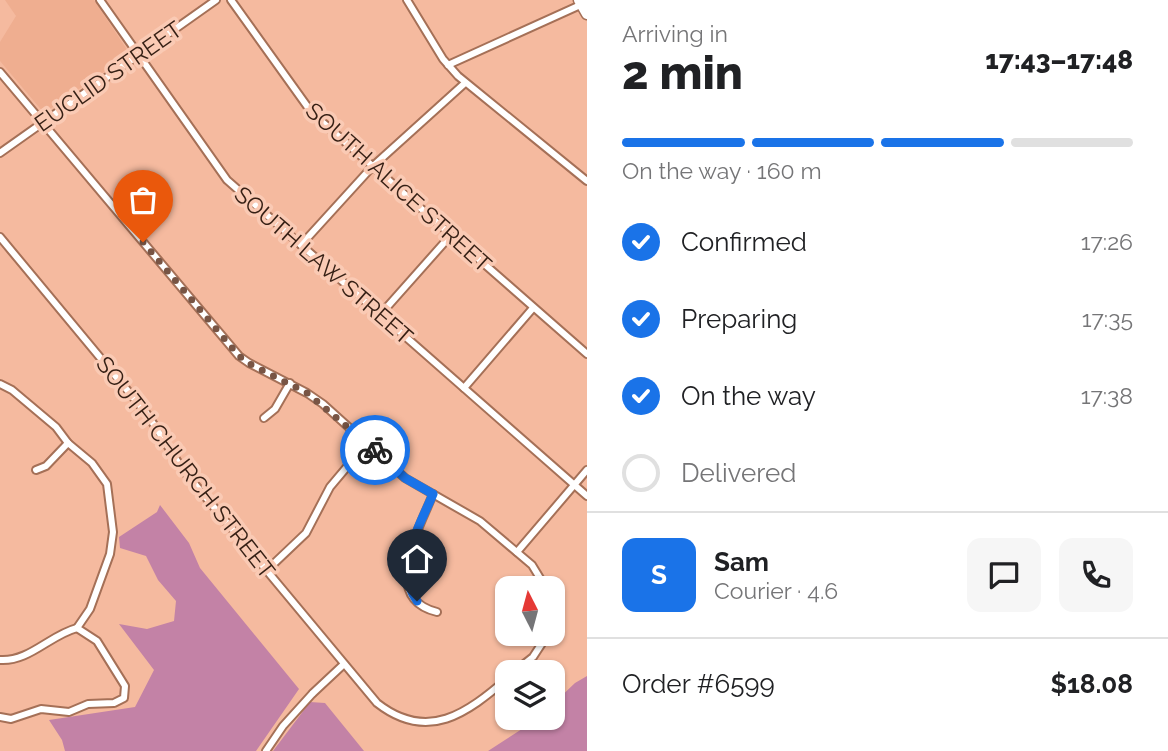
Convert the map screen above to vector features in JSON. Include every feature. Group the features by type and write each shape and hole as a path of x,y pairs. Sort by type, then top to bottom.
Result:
{"street":[{"name":"SOUTH LAW STREET","path":"100,0 227,180 587,496"},
{"path":"201,0 203,9"},
{"name":"EUCLID STREET","path":"0,153 216,0"},
{"name":"SOUTH ALICE STREET","path":"231,0 309,109 587,355"},
{"path":"407,0 448,65 465,83 587,181"},
{"path":"448,65 584,5"},
{"path":"0,72 239,356 323,404 405,478 480,521 532,565 539,576"},
{"path":"301,245 372,166 465,83"},
{"path":"380,315 451,235"},
{"name":"SOUTH CHURCH STREET","path":"0,237 147,414 183,470 344,664 385,709 396,716 418,722 443,721 466,711 495,688"},
{"path":"464,388 533,308"},
{"path":"264,418 275,409 290,383"},
{"path":"0,384 12,390 56,427 68,443 92,463 107,484 113,532 110,554 90,609 77,628 21,657 0,660"},
{"path":"36,470 46,466 68,443"},
{"path":"266,571 306,533 330,487 367,443"},
{"path":"517,552 587,470"},
{"path":"433,494 408,555 406,574 417,601 437,612"},
{"path":"0,717 11,719 41,709 69,712 88,704 114,703 124,698 125,686 97,641 77,628"},
{"path":"529,660 540,646"},
{"path":"266,751 283,726 312,693 344,664"}],"shaded area":[{"path":"5,0 94,0 130,54 44,113 0,61 0,42 16,16"},
{"path":"160,505 189,543 200,568 299,689 256,751 65,751 62,740 49,720 135,707 154,670 119,624 147,629 174,621 176,601 158,580 146,556 120,548 119,537 157,512"},
{"path":"587,676 587,751 488,751 520,730 565,730 565,693"},
{"path":"310,702 325,703 364,751 273,751"}],"way so far":[{"path":"143,242 239,356 323,404 375,450"}],"route":[{"path":"375,450 405,478 433,494 406,565 408,584 417,601"}]}
